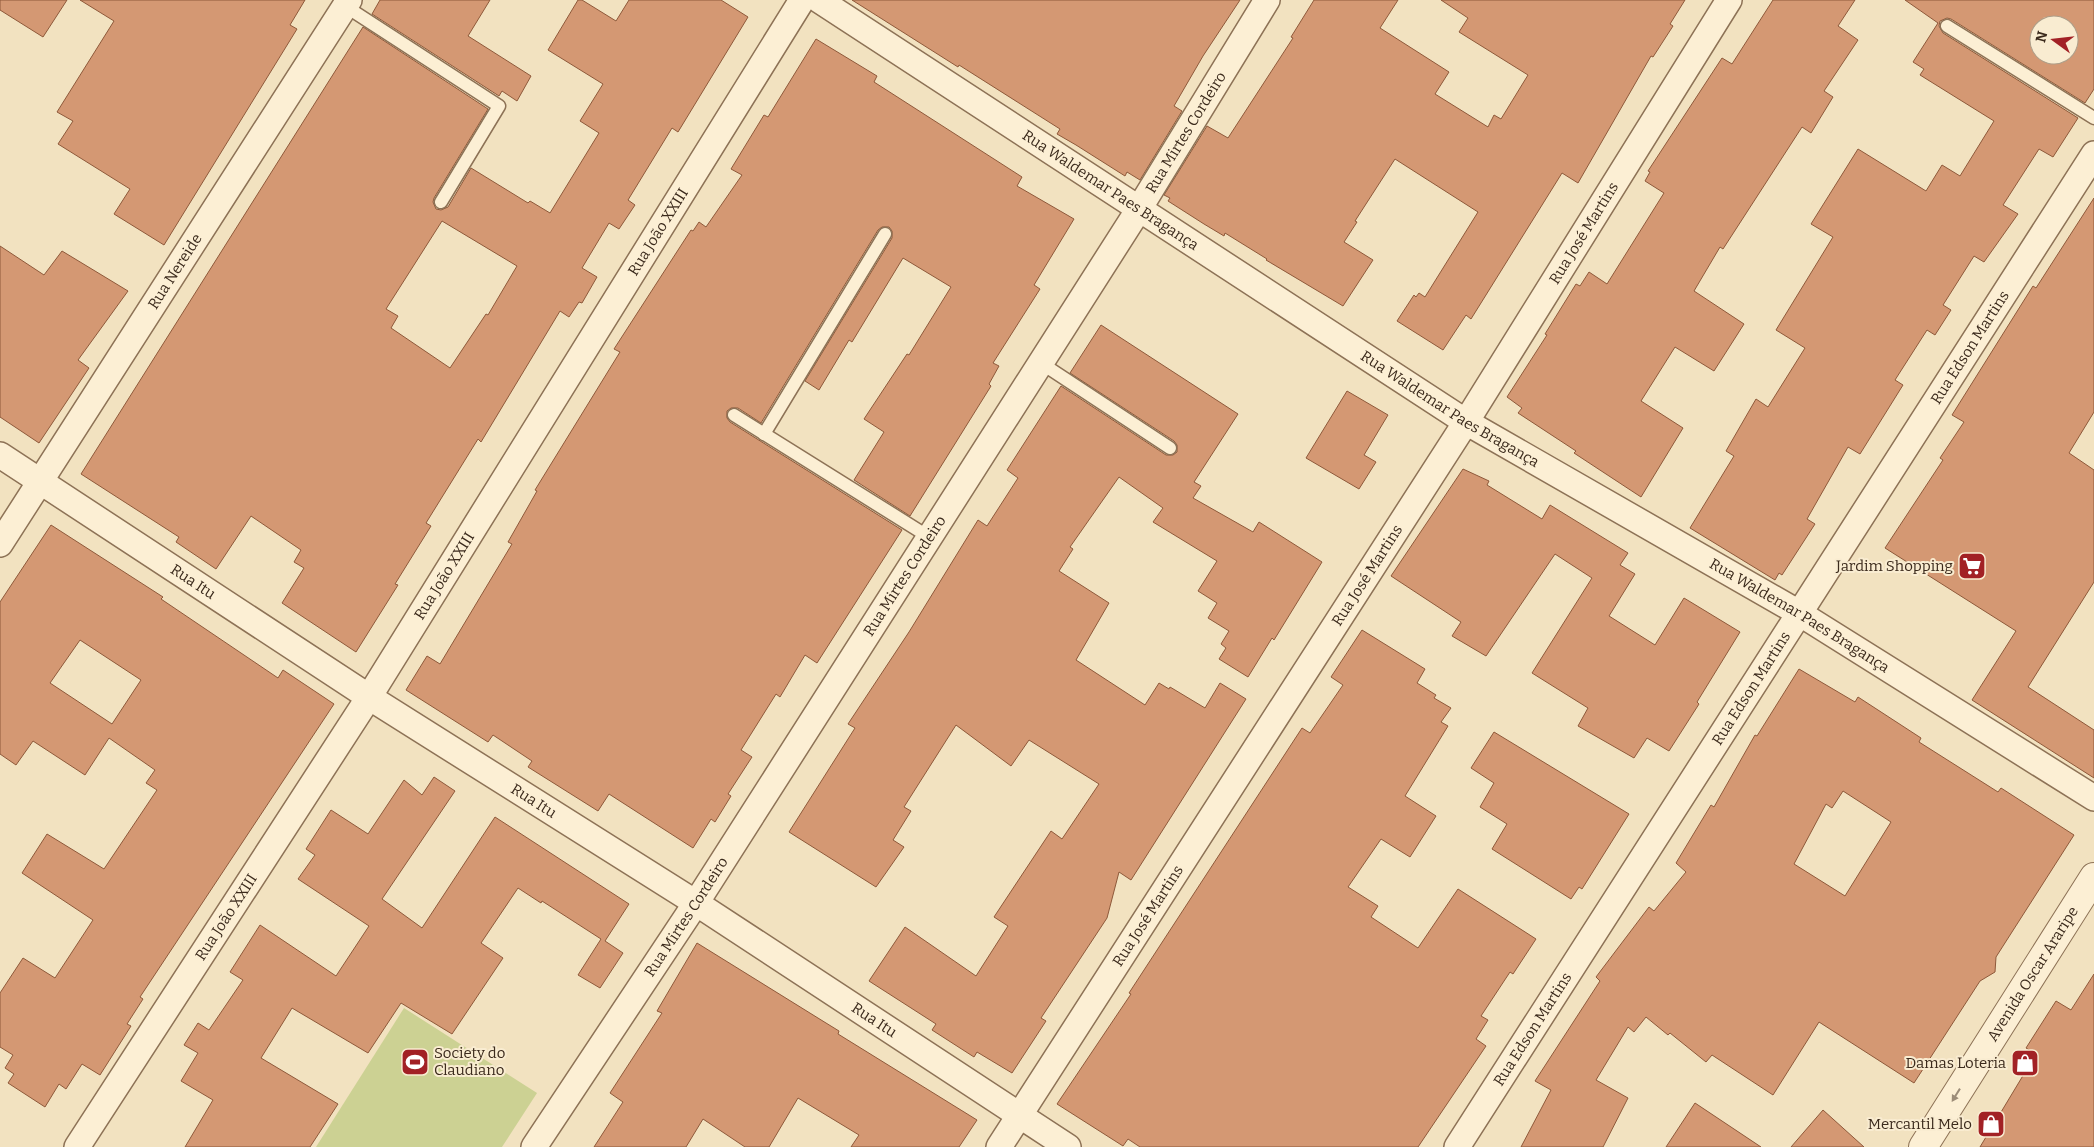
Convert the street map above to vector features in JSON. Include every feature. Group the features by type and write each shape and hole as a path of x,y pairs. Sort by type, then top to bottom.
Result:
{"street":[{"name":"Rua João XXIII","path":"77,1147 369,697 802,0"},
{"name":"Rua Waldemar Paes Bragança","path":"818,0 1466,422 1799,613 2094,798"},
{"name":"Rua Mirtes Cordeiro","path":"534,1147 696,903 1139,210 1267,0"},
{"name":"Rua José Martins","path":"999,1147 1466,422 1729,0"},
{"name":"Rua Nereide","path":"0,544 347,3"},
{"name":"Rua Edson Martins","path":"1457,1147 2093,156"},
{"name":"Rua Itu","path":"0,454 369,697 696,903 1068,1147"},
{"name":"Avenida Oscar Araripe","path":"1923,1147 2094,877"}],"lane":[{"path":"347,3 499,106 441,202"},
{"path":"1947,26 2094,118"},
{"path":"764,434 885,234"},
{"path":"1041,363 1170,448"},
{"path":"734,416 930,537"}],"green space":[{"name":"Society do Claudiano","path":"404,1008 537,1093 502,1147 316,1147"}],"building":[{"path":"0,0 67,0 43,37 0,10"},
{"path":"80,0 305,0 290,25 297,29 164,245 114,214 130,189 58,144 73,121 57,112 114,21"},
{"path":"380,0 490,0 468,36 531,76 517,101 502,91 499,96 372,14"},
{"path":"578,0 582,0 616,21 629,0 721,0 748,17 678,132 672,128 628,200 635,205 619,229 609,223 582,268 597,277 582,303 579,302 569,317 560,311 481,442 478,439 426,523 431,526 395,584 398,585 356,652 282,603 304,568 294,562 301,550 251,516 216,569 176,542 179,537 81,474 363,27 488,109 434,198 433,202 436,209 441,210 448,207 471,168 528,203 530,201 550,213 599,133 580,121 603,84 548,50","holes":["442,221 517,266 488,315 486,314 450,368 391,328 398,316 386,309"]},
{"path":"852,0 1240,0 1203,56 1174,106 1182,111 1140,180 1127,172 1125,176 1057,134 1060,129"},
{"path":"1314,0 1398,0 1380,28 1449,72 1435,94 1488,127 1494,115 1501,119 1528,75 1459,32 1468,18 1441,0 1685,0 1670,24 1673,26 1653,57 1651,56 1578,183 1562,173 1471,319 1466,315 1443,350 1397,321 1414,295 1416,297 1419,293 1425,297 1478,212 1395,159 1355,221 1357,222 1344,242 1373,260 1343,306 1225,233 1224,236 1204,224 1168,201 1170,198 1164,195 1207,126 1228,138 1293,38 1291,37"},
{"path":"1773,0 1855,0 1838,26 1858,40 1824,91 1833,97 1811,133 1802,127 1723,249 1720,247 1694,291 1744,324 1714,371 1675,347 1641,401 1683,428 1641,497 1518,413 1522,408 1507,397 1547,335 1545,334 1576,284 1580,286 1589,272 1607,284 1664,193 1645,181 1650,172 1648,171 1722,58 1732,64"},
{"path":"1905,0 2094,0 2094,89 2085,103 1951,19 1947,18 1940,21 1939,26 1943,33 2078,118 2053,157 2039,149 2003,205 2018,214 1984,262 1974,256 1943,305 1951,310 1935,335 1927,330 1895,380 1903,385 1860,454 1848,447 1807,519 1815,524 1782,575 1779,573 1775,580 1690,528 1734,456 1726,451 1756,399 1768,407 1805,348 1776,330 1833,237 1811,224 1858,149 1926,191 1942,165 1960,176 1994,121 1920,75 1924,69 1913,62 1938,23"},
{"path":"816,39 877,76 874,82 1022,177 1017,186 1074,219 1034,285 1040,289 993,363 999,366 989,384 991,386 910,516 854,480 884,432 864,419 907,354 909,355 951,287 903,258 852,342 849,340 819,390 805,381 892,238 892,231 889,227 882,227 878,230 761,423 738,408 731,408 727,411 727,418 730,422 902,530 817,663 805,655 780,697 776,694 741,750 752,757 728,794 731,796 715,822 711,819 693,848 609,794 598,811 528,767 532,761 493,735 488,742 406,690 427,656 440,664 512,544 508,542 537,491 535,490 620,352 614,349 691,230 693,231 699,222 706,227 742,175 731,169 764,115 768,117"},
{"path":"2094,198 2094,412 2069,453 2094,470 2094,582 2028,687 2094,730 2094,778 1972,700 2016,631 1885,548 1943,460 1940,458 1964,422 1952,415 2033,286 2036,288"},
{"path":"0,246 44,275 62,251 128,291 78,360 89,368 39,443 0,417"},
{"path":"1101,325 1238,414 1194,482 1201,486 1193,498 1253,532 1259,522 1322,562 1274,640 1272,638 1248,677 1219,659 1226,648 1221,644 1229,631 1208,618 1217,603 1198,591 1217,561 1153,522 1163,508 1119,477 1070,547 1073,549 1059,571 1109,603 1076,660 1145,705 1159,683 1169,689 1170,687 1205,708 1220,683 1246,699 1131,880 1119,872 1107,918 1041,1018 1046,1021 1012,1073 977,1052 974,1057 932,1030 936,1024 869,981 905,927 976,976 1008,926 994,917 1051,831 1062,839 1099,784 1029,740 1011,766 956,725 904,807 911,811 893,840 904,847 876,887 789,832 855,728 848,724 909,632 978,520 987,526 1018,478 1007,470 1061,386 1166,455 1173,455 1177,452 1177,445 1174,441 1070,373"},
{"path":"1347,391 1388,415 1364,455 1376,462 1359,489 1306,458"},
{"path":"1463,469 1489,481 1487,485 1542,519 1550,505 1628,553 1620,565 1635,574 1609,616 1655,645 1684,598 1740,632 1697,702 1699,704 1669,751 1647,738 1634,758 1578,726 1588,708 1532,673 1592,578 1555,554 1486,656 1452,636 1461,622 1391,576"},
{"path":"51,525 163,597 161,599 278,678 283,670 334,704 140,997 143,999 127,1024 131,1026 100,1075 82,1064 66,1089 59,1084 45,1107 8,1083 14,1074 5,1068 13,1055 0,1047 0,993 23,958 55,978 93,920 22,873 47,834 104,869 157,790 146,783 155,770 109,738 85,775 33,741 16,765 0,754 0,602","holes":["80,640 141,680 112,724 50,683"]},
{"path":"1362,630 1425,669 1417,683 1436,695 1434,698 1451,708 1441,722 1448,726 1405,796 1436,816 1410,857 1381,839 1348,887 1378,906 1371,917 1418,948 1458,889 1536,939 1513,974 1510,972 1481,1016 1488,1020 1476,1039 1486,1046 1418,1147 1140,1147 1128,1139 1123,1146 1057,1104 1131,994 1129,993 1302,728 1310,733 1343,685 1331,677"},
{"path":"1799,669 1855,702 1858,697 1921,738 1919,742 1998,792 2001,788 2074,835 1996,957 1995,972 1980,981 1914,1083 1819,1022 1773,1095 1712,1055 1706,1062 1670,1033 1668,1035 1646,1017 1634,1032 1628,1027 1596,1080 1628,1098 1603,1147 1521,1147 1551,1090 1535,1081 1600,981 1596,977 1649,907 1654,911 1686,872 1676,863 1711,805 1714,807 1755,735 1757,736","holes":["1843,791 1891,822 1845,896 1794,864 1826,804 1832,808"]},
{"path":"1494,732 1629,814 1582,889 1579,887 1571,899 1492,849 1507,824 1480,807 1494,783 1471,768"},
{"path":"434,777 455,791 382,899 422,928 495,817 629,904 605,941 623,953 600,988 578,975 601,939 518,888 481,943 503,958 452,1034 401,1003 368,1053 292,1008 261,1058 338,1104 310,1147 185,1147 213,1100 181,1081 198,1053 184,1045 198,1023 209,1030 243,980 230,972 260,925 336,976 369,926 298,879 315,855 306,849 331,810 368,834 404,780 422,795"},
{"path":"697,943 839,1031 838,1034 977,1120 959,1147 851,1147 859,1135 798,1098 769,1147 745,1147 703,1119 686,1147 594,1147 623,1102 610,1093 662,1013 657,1011"},
{"path":"2094,974 2094,1147 1980,1147 2036,1054 2026,1048 2056,1001 2071,1010"},
{"path":"1695,1103 1761,1147 1666,1147"},
{"path":"1823,1110 1864,1147 1791,1147"}],"place":[{"name":"Jardim Shopping","path":"1972,566"},
{"name":"Society do Claudiano","path":"415,1062"},
{"name":"Damas Loteria","path":"2025,1063"},
{"name":"Mercantil Melo","path":"1991,1124"}]}
